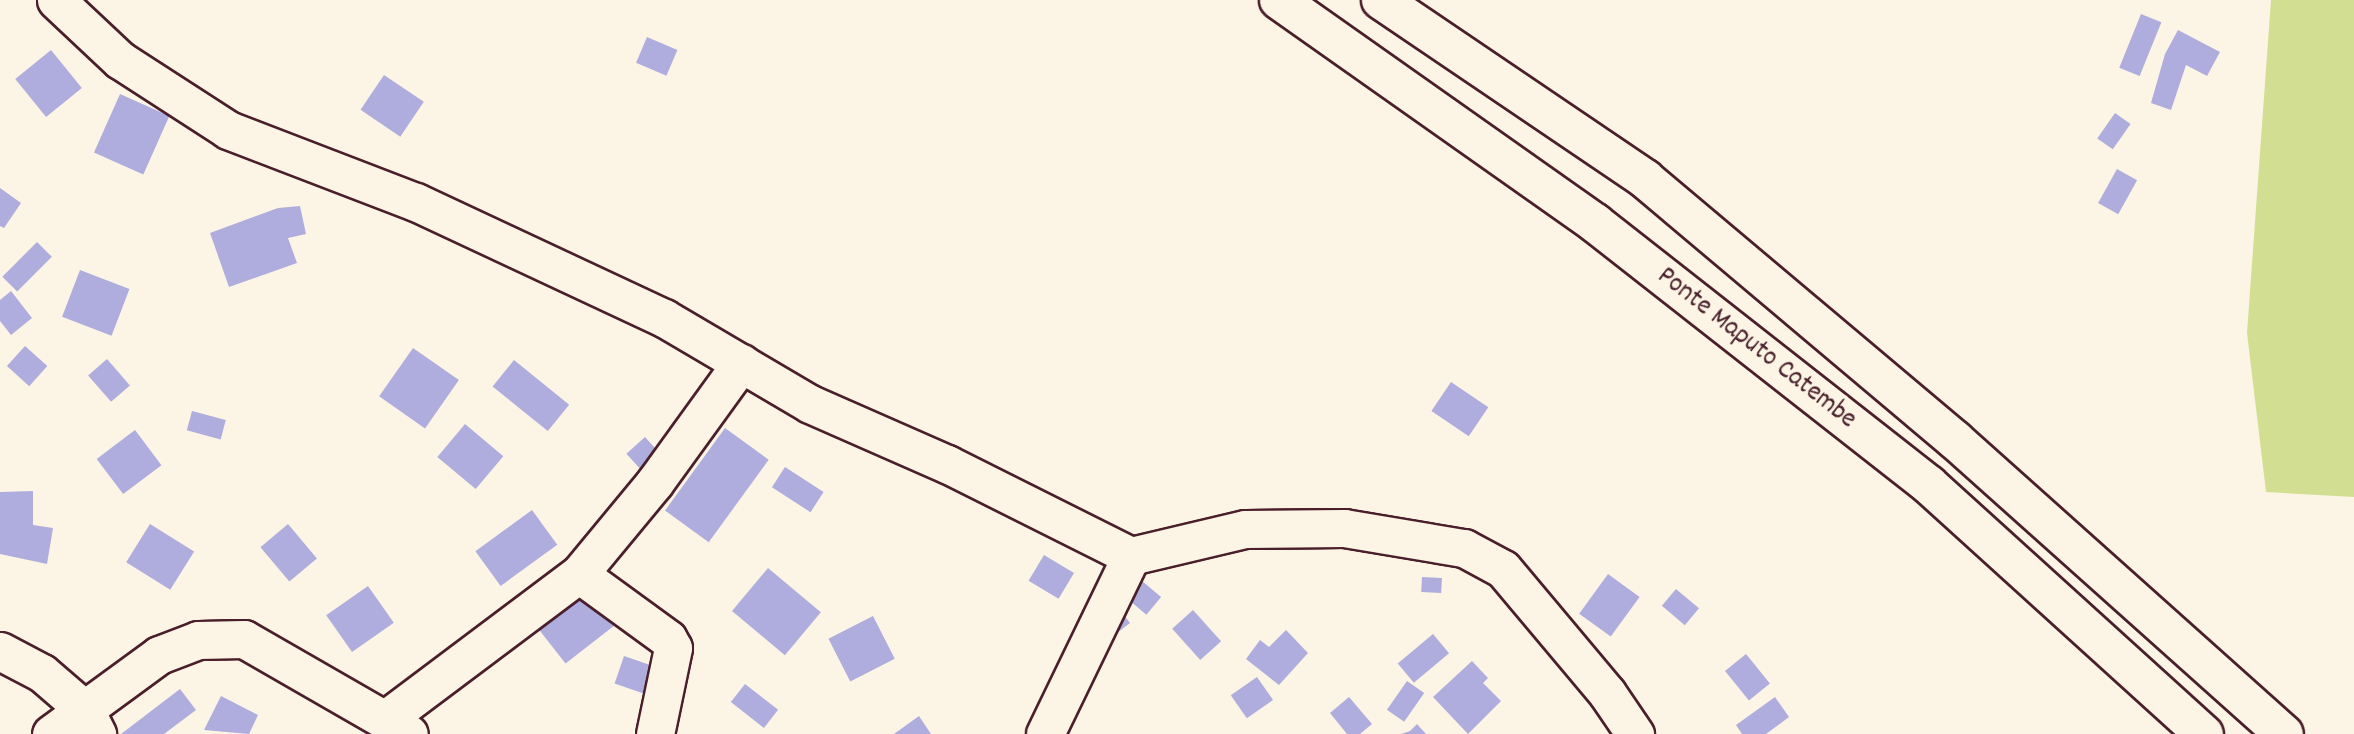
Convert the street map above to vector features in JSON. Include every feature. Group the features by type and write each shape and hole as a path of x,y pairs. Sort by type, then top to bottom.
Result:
{"highway":[{"name":"Ponte Maputo Catembe","path":"1279,0 1595,223 1918,476 2204,734"},
{"path":"1381,0 1645,179 1955,440 2284,734"}],"street":[{"path":"56,0 121,60 228,130 416,202 664,318 810,404 947,464 1131,556 1244,529 1344,528 1464,548 1503,569 1607,693 1635,734"},
{"path":"51,734 91,722 159,655 198,640 244,639 398,726 579,574 655,482 741,363"},
{"path":"1045,734 1131,556"},
{"path":"579,574 668,639 673,648 655,734"},
{"path":"0,651 42,673 91,722"}],"green space":[{"path":"2271,0 2354,0 2354,497 2266,492 2247,333"}],"building":[{"path":"2141,14 2161,22 2140,76 2119,68"},
{"path":"2178,30 2220,52 2207,76 2186,65 2171,110 2151,103 2165,54"},
{"path":"647,37 677,50 666,76 636,63"},
{"path":"51,50 82,88 46,117 15,79"},
{"path":"384,75 424,102 400,137 361,110"},
{"path":"120,94 169,116 143,174 94,152"},
{"path":"2115,113 2131,124 2113,149 2097,138"},
{"path":"2117,169 2137,180 2118,214 2098,203"},
{"path":"0,188 21,203 4,228 0,226"},
{"path":"300,206 306,234 288,238 297,263 229,287 210,233 278,208"},
{"path":"37,242 52,257 17,291 2,277"},
{"path":"80,270 129,289 112,336 62,317"},
{"path":"11,291 32,318 11,335 0,321 0,300"},
{"path":"25,346 47,366 29,386 7,366"},
{"path":"413,348 459,380 425,428 379,396"},
{"path":"107,359 130,385 111,402 88,375"},
{"path":"514,360 569,405 548,431 493,386"},
{"path":"1451,382 1488,407 1469,436 1431,411"},
{"path":"192,411 226,420 221,439 187,430"},
{"path":"465,424 503,456 476,489 437,457"},
{"path":"725,428 769,460 709,542 665,511"},
{"path":"135,430 161,465 123,494 97,459"},
{"path":"645,437 661,455 642,472 626,454"},
{"path":"785,467 824,492 811,512 772,487"},
{"path":"33,491 33,525 53,528 47,564 0,554 0,492"},
{"path":"532,510 557,545 501,586 475,551"},
{"path":"150,524 194,552 170,590 126,562"},
{"path":"288,524 317,558 289,582 260,547"},
{"path":"1044,555 1074,573 1059,599 1029,581"},
{"path":"768,568 821,612 785,655 732,611"},
{"path":"1608,574 1640,597 1611,637 1579,614"},
{"path":"1422,577 1442,578 1441,593 1421,592"},
{"path":"1142,581 1161,597 1146,615 1127,599"},
{"path":"368,586 394,623 352,652 326,615"},
{"path":"595,586 621,620 566,664 539,630"},
{"path":"1676,589 1699,608 1685,625 1662,606"},
{"path":"1118,607 1130,623 1119,631 1107,615"},
{"path":"1193,610 1221,641 1200,660 1172,629"},
{"path":"873,616 895,659 850,681 828,639"},
{"path":"1286,630 1308,653 1279,685 1246,659 1260,640 1269,647"},
{"path":"1433,634 1449,653 1414,683 1398,664"},
{"path":"1746,654 1770,684 1749,701 1725,671"},
{"path":"624,656 658,668 649,695 615,683"},
{"path":"1472,661 1488,678 1483,683 1501,701 1468,734 1433,697"},
{"path":"1257,677 1273,700 1247,718 1231,695"},
{"path":"1407,681 1424,693 1404,722 1387,710"},
{"path":"745,684 778,710 764,728 731,702"},
{"path":"180,689 196,710 164,734 121,734"},
{"path":"221,696 258,715 249,734 204,730"},
{"path":"1349,697 1372,724 1360,734 1347,734 1330,713"},
{"path":"1775,697 1789,717 1766,734 1742,734 1736,725"},
{"path":"919,716 931,734 894,734"},
{"path":"1417,724 1426,734 1401,734 1410,731"}]}
